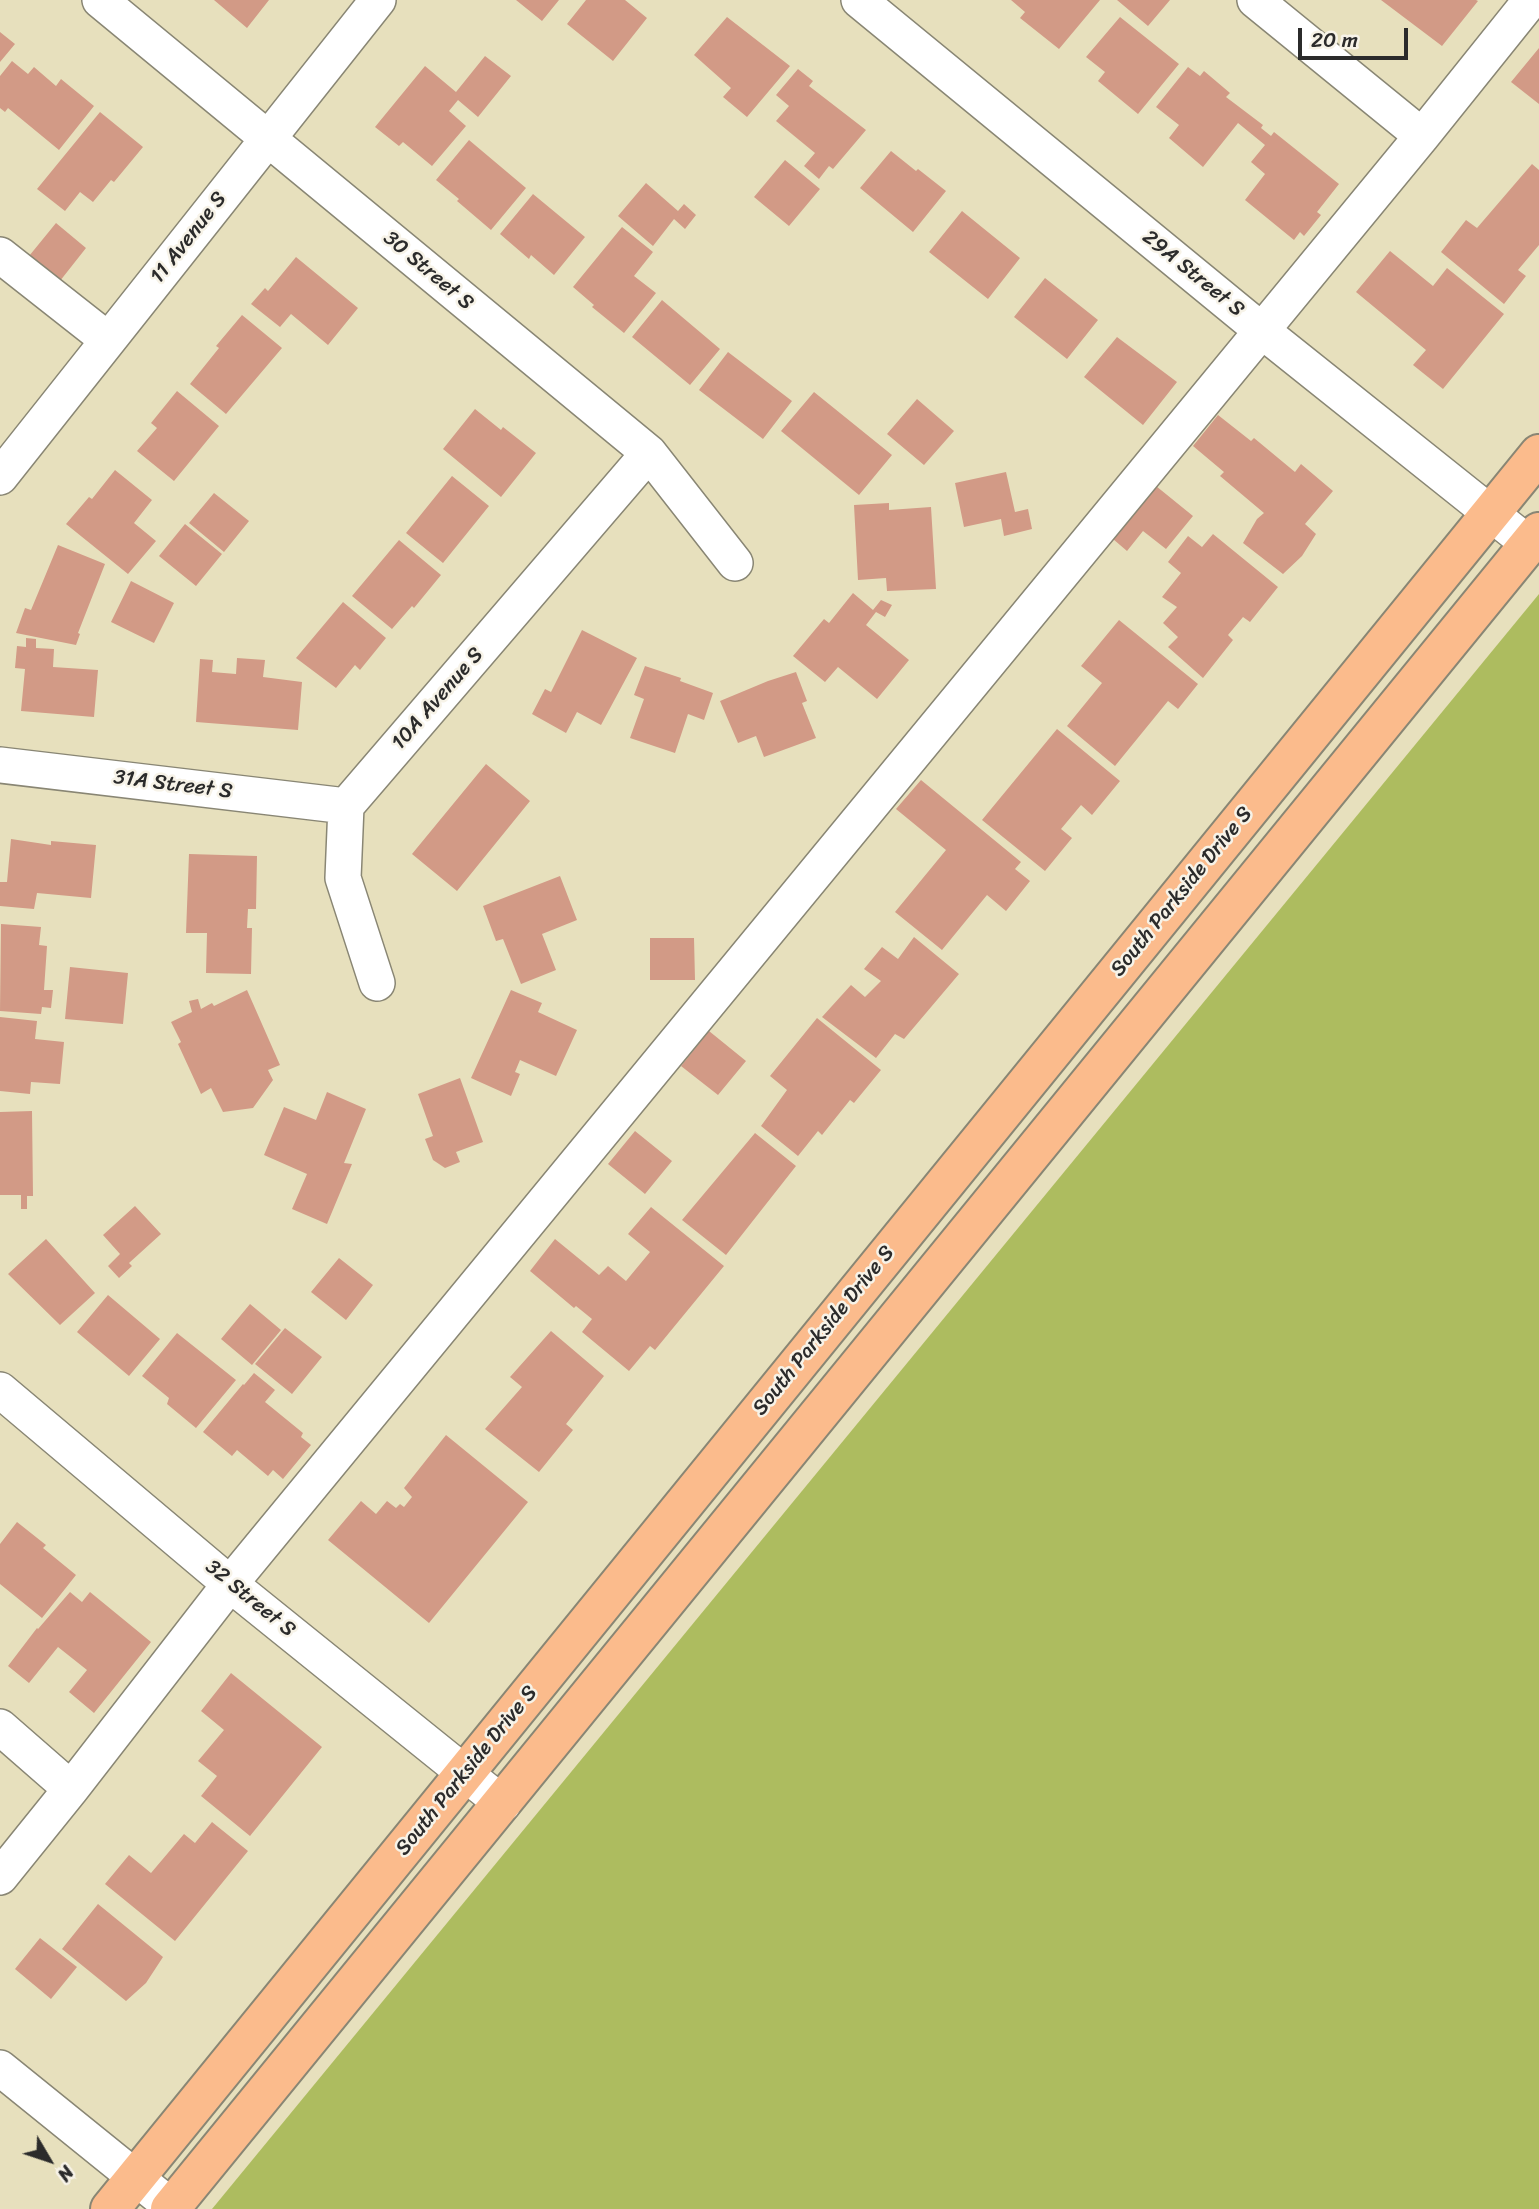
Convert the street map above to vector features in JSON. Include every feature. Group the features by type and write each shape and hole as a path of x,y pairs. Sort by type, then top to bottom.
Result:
{"main road":[{"name":"South Parkside Drive S","path":"110,2209 1539,454"},
{"path":"171,2208 1534,538"}],"street":[{"name":"30 Street S","path":"100,0 649,453 735,563"},
{"name":"11 Avenue S","path":"0,477 378,0"},
{"name":"29A Street S","path":"859,0 1261,330 1490,513 1534,538"},
{"path":"1255,0 1422,136"},
{"path":"0,1877 230,1584 1531,0"},
{"path":"0,255 108,340"},
{"name":"10A Avenue S","path":"346,806 649,453"},
{"name":"31A Street S","path":"0,765 346,806"},
{"path":"346,806 343,878 377,984"},
{"name":"32 Street S","path":"0,1390 230,1584 503,1804"},
{"path":"0,1727 71,1789"},
{"path":"0,2068 171,2208"}],"green space":[{"path":"1539,594 1539,2209 212,2209"}],"building":[{"path":"214,0 269,0 247,28"},
{"path":"516,0 559,0 542,21"},
{"path":"586,0 625,0 647,18 613,61 567,24"},
{"path":"1011,0 1100,0 1059,49 1020,18 1025,12"},
{"path":"1117,0 1170,0 1148,26"},
{"path":"1381,0 1476,0 1478,1 1442,46"},
{"path":"727,17 790,66 747,117 723,97 731,88 694,55"},
{"path":"1120,17 1179,64 1138,114 1098,81 1105,72 1086,57"},
{"path":"0,32 15,44 0,62"},
{"path":"1539,48 1539,104 1511,82"},
{"path":"485,56 511,76 478,117 458,100 449,111 466,126 432,166 403,142 399,146 375,127 425,66 456,92"},
{"path":"12,61 28,74 34,67 56,86 61,79 94,106 59,150 8,108 5,112 0,108 0,76"},
{"path":"1188,67 1200,76 1204,71 1230,93 1226,97 1263,125 1261,128 1271,136 1274,132 1339,184 1317,212 1321,215 1304,236 1300,232 1294,240 1245,200 1265,174 1251,162 1265,145 1238,123 1203,167 1169,138 1179,125 1156,107"},
{"path":"798,69 813,81 809,86 866,130 833,169 829,166 819,179 804,166 815,153 776,121 789,106 776,95"},
{"path":"100,112 143,147 93,202 80,192 65,211 37,189"},
{"path":"469,140 526,188 491,230 436,180"},
{"path":"891,151 946,191 913,232 860,188"},
{"path":"785,160 820,189 789,226 754,197"},
{"path":"1532,164 1539,170 1539,245 1518,270 1526,276 1504,304 1441,252 1466,220 1477,228"},
{"path":"646,183 678,211 684,204 696,215 685,229 674,219 653,246 618,216"},
{"path":"533,194 585,237 554,275 531,255 529,259 500,234"},
{"path":"962,211 1020,258 988,299 929,252"},
{"path":"56,223 86,248 56,286 25,261"},
{"path":"622,227 653,252 634,276 656,293 624,333 592,307 594,305 573,287"},
{"path":"1390,251 1433,286 1447,268 1504,314 1443,389 1413,365 1426,350 1356,292"},
{"path":"296,257 358,308 328,345 291,314 280,327 251,304 265,288 268,291"},
{"path":"1045,278 1098,320 1067,359 1014,317"},
{"path":"662,300 720,349 690,385 632,337"},
{"path":"242,315 282,348 226,414 190,384 219,348 216,346"},
{"path":"1117,337 1177,382 1143,425 1084,377"},
{"path":"728,352 792,401 763,439 699,390"},
{"path":"177,391 219,426 174,481 137,451 157,428 151,423"},
{"path":"814,392 892,455 859,495 781,431"},
{"path":"917,399 954,431 924,465 887,434"},
{"path":"475,409 536,453 501,497 443,449"},
{"path":"1218,415 1251,441 1254,438 1295,472 1301,464 1333,491 1305,524 1316,534 1302,556 1283,574 1243,543 1257,519 1264,513 1220,476 1224,472 1193,446"},
{"path":"115,470 152,500 134,523 156,541 128,574 66,524 89,497 92,499"},
{"path":"1006,472 1015,512 1028,509 1032,529 1004,536 1001,519 964,527 955,483"},
{"path":"452,476 489,506 443,563 406,533"},
{"path":"1156,486 1193,516 1166,549 1143,531 1127,551 1113,539"},
{"path":"214,493 249,521 224,552 189,523"},
{"path":"889,503 889,510 931,507 936,589 887,591 886,578 858,580 854,505"},
{"path":"185,524 222,554 196,586 159,556"},
{"path":"1213,534 1278,587 1250,622 1243,617 1228,635 1233,640 1203,678 1168,647 1178,637 1163,623 1177,607 1162,597 1181,573 1168,562 1188,536 1202,547"},
{"path":"399,540 441,575 414,608 412,606 392,629 352,596"},
{"path":"58,545 105,564 78,633 80,634 76,645 16,633 25,608 31,610"},
{"path":"131,581 174,603 154,643 111,622"},
{"path":"853,593 873,610 881,600 892,605 885,617 876,612 866,625 909,660 877,699 838,667 825,682 793,656 824,619 829,623"},
{"path":"343,602 386,638 360,670 355,665 336,688 296,658"},
{"path":"1119,620 1198,684 1178,709 1168,701 1115,766 1067,726 1102,683 1081,666"},
{"path":"582,630 637,658 601,725 577,712 566,733 532,714 545,689 551,692"},
{"path":"26,638 36,639 36,648 54,649 53,667 98,670 94,717 21,711 25,669 15,668 17,646 26,647"},
{"path":"237,658 265,660 263,677 302,682 298,730 196,722 200,659 213,660 212,672 236,674"},
{"path":"645,666 681,678 680,681 713,693 704,720 688,714 675,753 630,738 644,699 634,695"},
{"path":"796,672 807,701 802,703 816,738 764,757 756,736 738,743 720,701"},
{"path":"1057,729 1120,781 1092,815 1081,805 1061,829 1072,838 1045,871 982,820"},
{"path":"486,764 530,801 457,891 412,854"},
{"path":"921,780 1021,862 1015,869 1030,881 1006,911 987,895 942,950 895,912 946,850 896,809"},
{"path":"11,839 51,845 51,841 96,845 91,898 37,893 34,909 0,906 0,882 7,882"},
{"path":"189,854 257,856 256,909 248,909 247,928 252,928 251,974 206,973 207,933 186,933"},
{"path":"560,876 577,920 542,934 556,970 521,984 503,939 496,941 483,906"},
{"path":"1,924 41,927 39,945 47,946 44,990 53,990 51,1008 42,1007 41,1014 0,1011"},
{"path":"914,937 959,974 904,1039 895,1034 876,1058 822,1017 851,985 865,997 881,981 864,969 882,947 898,959"},
{"path":"650,938 694,938 695,980 650,980"},
{"path":"70,967 128,973 123,1024 65,1019"},
{"path":"247,990 280,1065 268,1070 273,1080 253,1108 223,1112 211,1088 201,1094 171,1022 192,1012 189,1001 198,999 201,1009 212,1003 214,1006"},
{"path":"511,990 542,1003 538,1012 577,1030 556,1076 520,1060 515,1072 520,1074 511,1096 471,1078"},
{"path":"0,1017 37,1021 35,1039 64,1042 60,1084 31,1082 30,1094 0,1091"},
{"path":"817,1018 881,1070 854,1103 850,1100 822,1135 818,1131 798,1156 761,1126 787,1090 770,1076"},
{"path":"709,1031 746,1061 718,1095 681,1066"},
{"path":"460,1078 483,1142 456,1152 460,1162 445,1168 433,1160 425,1139 433,1136 418,1094"},
{"path":"327,1092 366,1109 344,1163 352,1164 327,1224 292,1209 307,1174 264,1155 284,1107 316,1120"},
{"path":"32,1111 33,1196 27,1196 27,1209 21,1209 21,1195 0,1195 0,1112"},
{"path":"635,1131 672,1161 645,1194 608,1164"},
{"path":"755,1133 796,1166 726,1255 682,1220"},
{"path":"135,1206 161,1234 129,1263 132,1266 119,1278 108,1266 120,1254 103,1235"},
{"path":"651,1207 724,1266 655,1350 650,1346 629,1371 582,1332 592,1319 576,1306 574,1308 530,1271 555,1239 599,1275 608,1266 626,1281 650,1252 628,1234"},
{"path":"46,1239 95,1293 60,1325 8,1274"},
{"path":"339,1258 373,1285 346,1320 311,1292"},
{"path":"108,1295 160,1339 129,1376 77,1332"},
{"path":"250,1304 281,1330 252,1365 221,1339"},
{"path":"285,1328 322,1357 292,1394 255,1364"},
{"path":"551,1331 604,1376 566,1424 573,1430 539,1472 485,1429 522,1387 510,1377"},
{"path":"177,1333 236,1380 196,1428 167,1404 169,1398 142,1376"},
{"path":"254,1373 275,1390 265,1402 303,1433 301,1437 311,1445 283,1479 273,1470 268,1476 237,1450 232,1456 203,1432"},
{"path":"446,1435 528,1502 429,1623 328,1540 361,1501 376,1514 387,1501 396,1508 400,1504 404,1507 412,1497 404,1488"},
{"path":"17,1522 46,1545 43,1548 76,1575 42,1618 0,1584 0,1544"},
{"path":"70,1592 82,1602 90,1592 151,1642 94,1713 69,1692 87,1670 58,1647 29,1683 8,1666 37,1628"},
{"path":"231,1673 322,1747 250,1836 201,1796 217,1776 198,1761 224,1730 201,1711"},
{"path":"212,1822 248,1851 175,1941 105,1884 129,1855 151,1873 184,1834 195,1843"},
{"path":"98,1904 163,1957 146,1983 126,2001 62,1949"},
{"path":"40,1938 77,1967 51,1999 15,1969"}]}
